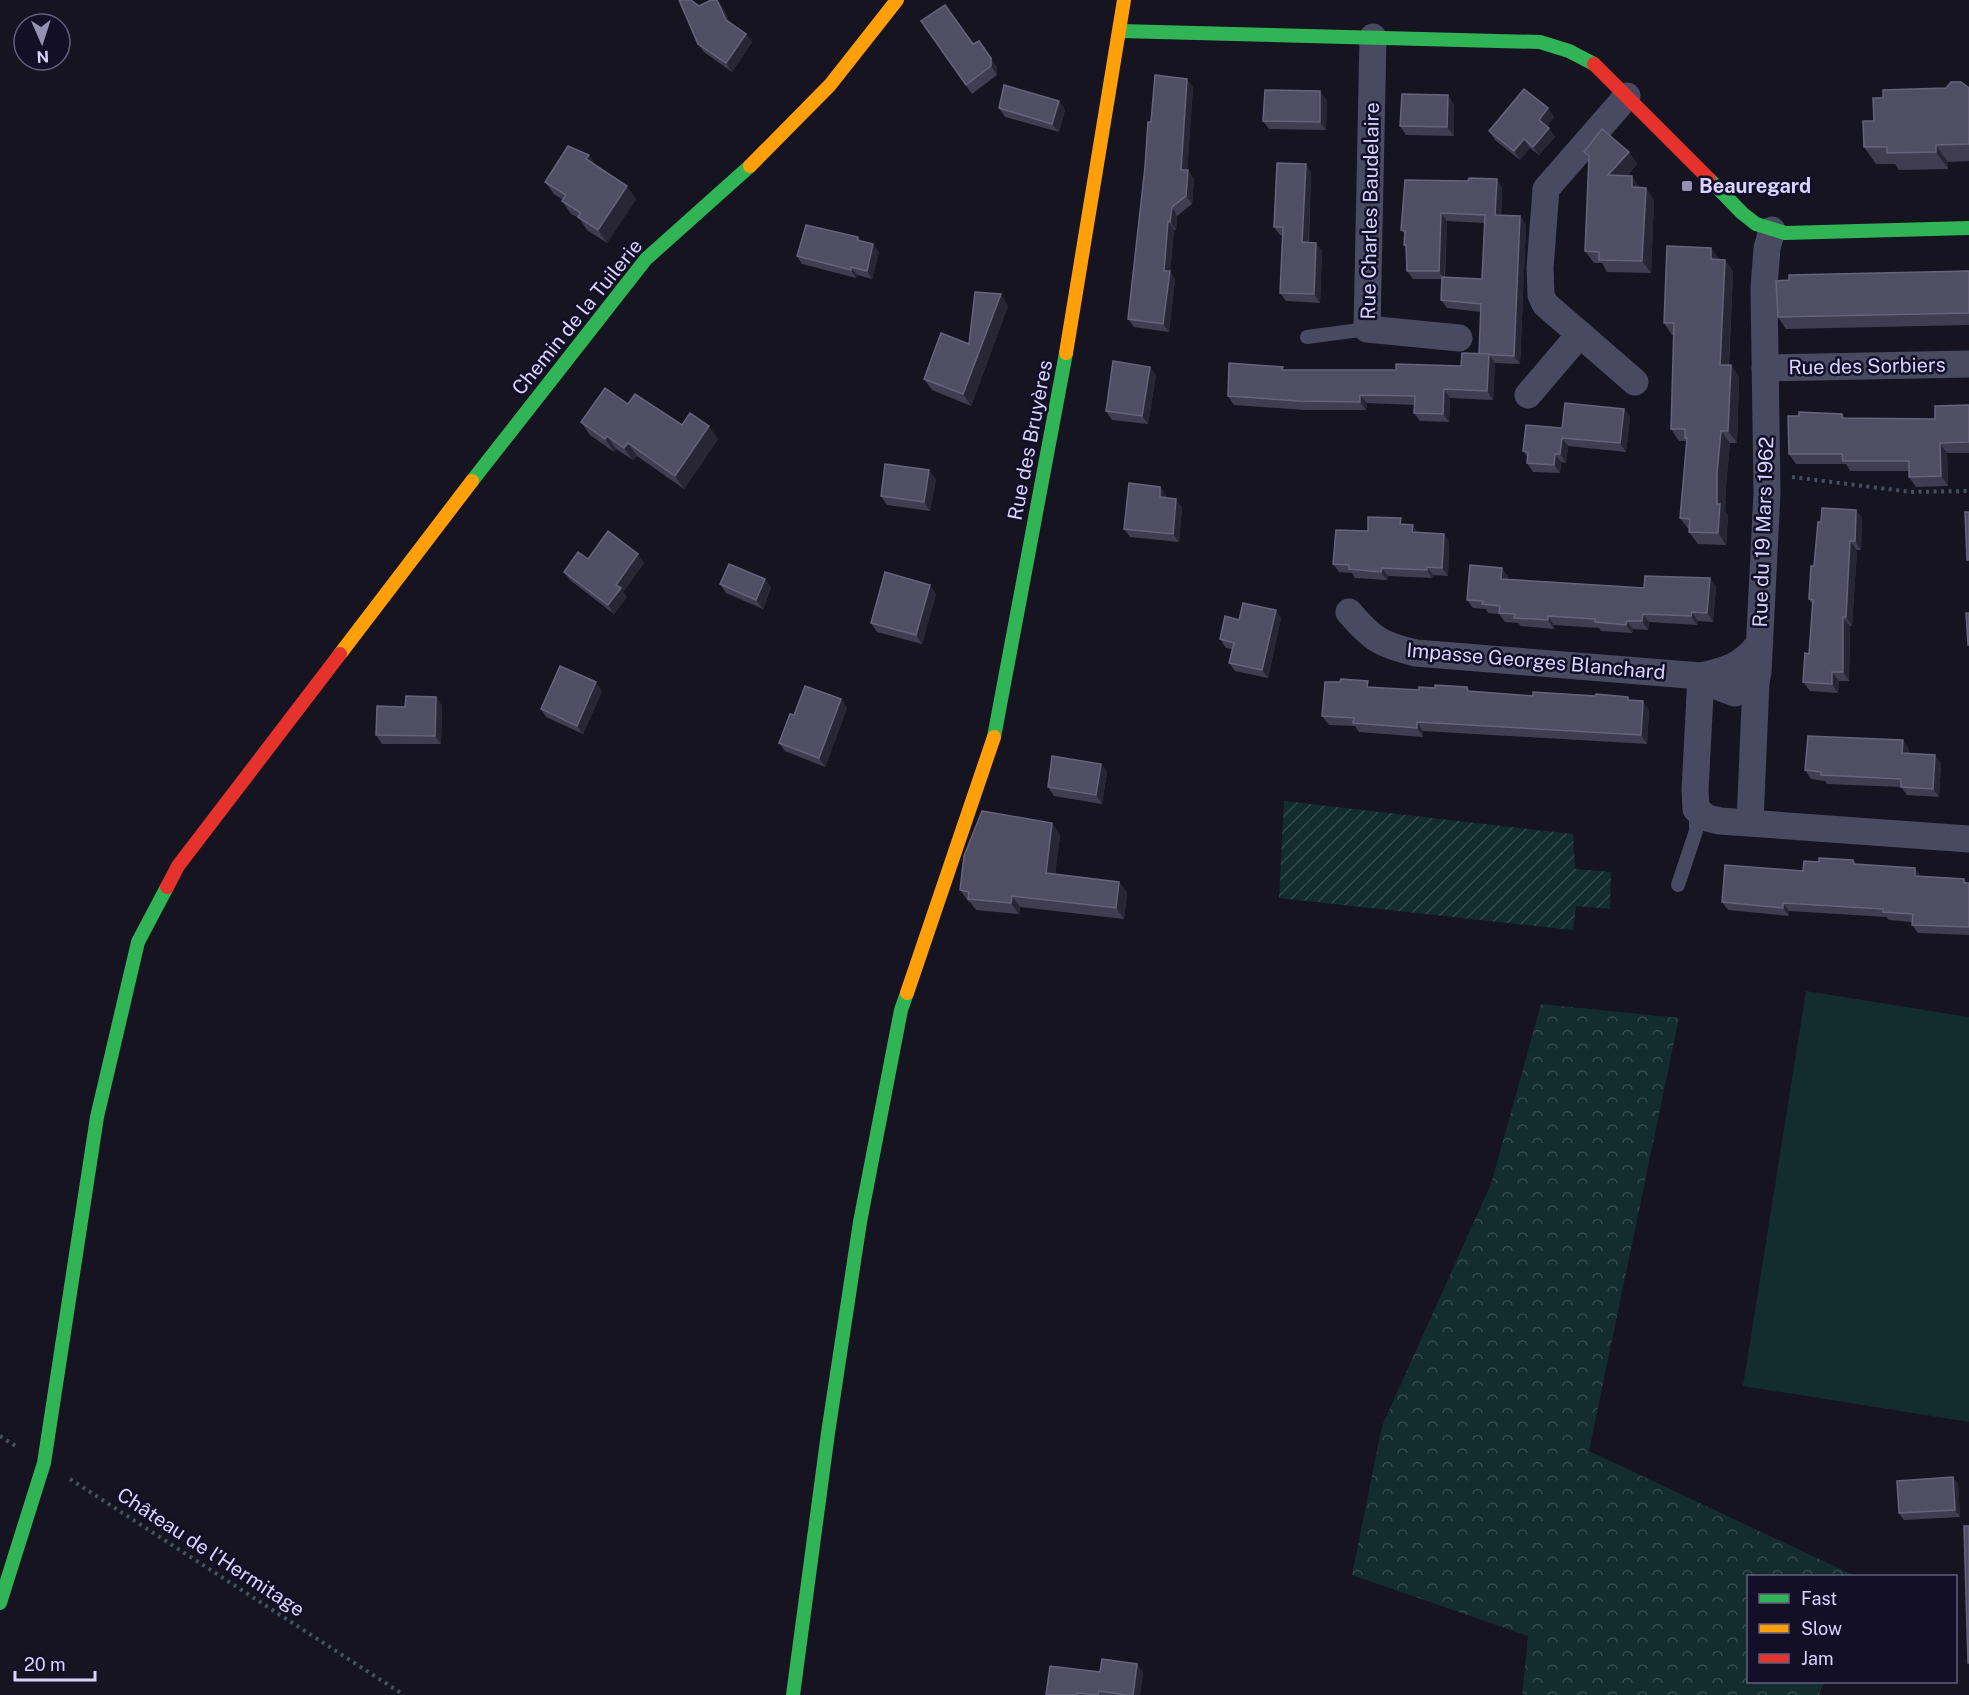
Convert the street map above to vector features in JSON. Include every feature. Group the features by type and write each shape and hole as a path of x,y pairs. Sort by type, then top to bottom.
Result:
{"street":[{"name":"Chemin de la Tuilerie","path":"0,1603 44,1463 97,1117 138,942 178,866 532,402 646,259 736,180 830,86 897,0"},
{"name":"Rue des Bruyères","path":"793,1695 828,1433 862,1211 901,1010 994,737 1068,341 1124,0"},
{"path":"1120,31 1540,42 1560,47 1596,65 1742,213 1756,224 1772,230 1798,233 1969,228"},
{"name":"Rue Charles Baudelaire","path":"1373,37 1367,329 1459,338"},
{"path":"1627,96 1546,189 1540,268 1541,295 1545,304 1635,382"},
{"name":"Rue du 19 Mars 1962","path":"1701,676 1727,670 1748,658 1759,644 1767,474 1764,288 1767,248 1772,230"},
{"path":"1528,395 1580,334"},
{"name":"Rue des Sorbiers","path":"1765,368 1969,364"},
{"name":"Impasse Georges Blanchard","path":"1349,612 1368,634 1389,647 1416,653 1701,676"},
{"path":"1750,822 1759,644"},
{"path":"1756,682 1735,693 1701,676 1695,790 1696,809 1707,818 1720,821 1969,839"}],"lane":[{"path":"1307,337 1367,329"},
{"path":"1678,885 1696,831 1696,809"}],"path":[{"path":"1767,474 1911,492 1969,491"},
{"name":"Château de l’Hermitage","path":"0,1436 404,1695"}],"green space":[{"path":"1284,801 1573,834 1575,869 1611,872 1610,909 1576,906 1573,930 1279,898"},
{"path":"1806,991 1969,1017 1969,1422 1743,1386"},
{"path":"1541,1004 1679,1018 1589,1451 1853,1575 1747,1575 1747,1683 1824,1683 1819,1695 1522,1695 1528,1636 1352,1575 1382,1426 1491,1184"}],"building":[{"path":"679,0 691,0 699,6 711,0 717,0 726,20 746,34 726,63 698,44"},
{"path":"945,5 973,44 979,41 991,58 991,66 966,85 921,21"},
{"path":"1155,75 1187,79 1181,170 1188,170 1186,196 1172,207 1170,222 1168,221 1164,271 1170,271 1163,324 1128,319"},
{"path":"1951,82 1961,82 1969,88 1969,144 1936,145 1936,152 1887,153 1887,147 1864,147 1863,121 1874,121 1873,98 1883,98 1883,90 1946,88"},
{"path":"1004,85 1059,101 1052,124 999,108"},
{"path":"1524,89 1548,108 1539,120 1549,128 1533,147 1524,139 1514,151 1489,131"},
{"path":"1265,90 1320,91 1320,122 1263,121"},
{"path":"1402,94 1448,95 1447,127 1400,126"},
{"path":"1602,129 1629,152 1608,175 1632,176 1632,187 1646,188 1642,261 1599,260 1599,252 1585,251 1589,156 1584,152"},
{"path":"568,146 589,155 586,159 627,186 598,230 578,217 581,213 562,201 566,195 545,182"},
{"path":"1277,163 1306,164 1302,242 1316,243 1314,294 1280,293 1283,227 1274,227"},
{"path":"1469,178 1497,179 1495,215 1520,216 1514,356 1479,354 1481,304 1441,300 1442,277 1482,279 1485,215 1441,213 1439,271 1407,271 1405,231 1401,230 1405,180 1468,181"},
{"path":"806,225 858,237 857,240 873,244 867,271 851,267 851,270 797,256"},
{"path":"1667,246 1711,248 1711,259 1725,260 1720,365 1731,365 1728,431 1721,431 1717,473 1717,504 1720,504 1718,533 1689,532 1690,519 1680,518 1687,438 1685,438 1685,429 1671,429 1674,323 1664,323"},
{"path":"1969,271 1969,313 1778,317 1776,281 1789,280 1789,275"},
{"path":"975,292 1001,294 963,394 924,379 941,333 969,344"},
{"path":"1462,353 1489,354 1487,391 1444,389 1443,414 1414,413 1415,396 1360,395 1360,402 1228,396 1229,363 1283,367 1282,370 1396,370 1396,364 1461,366"},
{"path":"1113,361 1150,367 1142,416 1106,411"},
{"path":"605,388 628,404 635,394 682,425 690,413 709,426 675,476 628,443 624,448 607,436 605,439 581,422"},
{"path":"1565,403 1624,409 1620,443 1562,438 1560,454 1555,454 1554,465 1527,463 1528,452 1523,451 1526,425 1562,428"},
{"path":"1969,405 1969,442 1940,443 1941,476 1909,477 1909,461 1843,461 1842,454 1789,454 1788,416 1799,416 1799,412 1842,414 1842,418 1935,419 1935,406"},
{"path":"885,464 929,470 924,502 881,496"},
{"path":"1129,483 1160,487 1160,497 1176,499 1173,534 1124,529"},
{"path":"1822,508 1856,510 1855,541 1850,541 1846,617 1843,617 1843,672 1832,672 1832,684 1803,682 1805,653 1809,654 1813,600 1809,599 1811,566 1814,566 1818,522 1821,522"},
{"path":"1965,512 1969,512 1969,560 1967,560"},
{"path":"1368,517 1401,518 1400,524 1413,525 1412,532 1444,534 1442,568 1427,567 1427,570 1382,568 1381,572 1349,569 1349,565 1333,564 1336,530 1368,531"},
{"path":"608,531 638,554 616,585 621,588 608,605 564,572 578,552 588,559"},
{"path":"729,564 765,579 756,600 720,584"},
{"path":"1470,565 1502,568 1501,579 1644,588 1645,576 1710,578 1707,613 1692,612 1691,616 1643,614 1642,621 1627,621 1626,625 1595,622 1595,619 1548,616 1548,620 1514,618 1515,614 1499,613 1500,606 1482,604 1483,601 1467,600"},
{"path":"885,572 930,585 916,635 871,623"},
{"path":"1243,603 1276,610 1262,670 1229,663 1234,643 1220,639 1225,616 1239,620"},
{"path":"1966,613 1969,613 1969,645 1968,645"},
{"path":"560,666 596,682 577,726 541,709"},
{"path":"1341,679 1368,681 1367,687 1419,690 1419,687 1435,688 1435,685 1467,687 1468,691 1533,696 1533,692 1628,697 1628,700 1643,701 1641,735 1417,722 1417,728 1353,723 1354,718 1322,716 1325,682 1340,682"},
{"path":"805,686 841,699 819,758 779,743 790,714 794,715"},
{"path":"406,696 436,697 435,736 376,735 377,706 405,707"},
{"path":"1808,736 1903,740 1902,753 1935,755 1933,789 1901,787 1901,779 1821,775 1821,772 1805,770"},
{"path":"1052,756 1101,764 1096,795 1048,787"},
{"path":"982,811 1052,823 1046,873 1119,882 1116,908 1012,896 1011,903 968,899 969,892 960,890 964,856"},
{"path":"1819,858 1853,860 1854,864 1915,868 1915,876 1964,879 1964,883 1969,883 1969,927 1912,925 1913,914 1883,912 1883,909 1783,903 1783,908 1722,902 1725,865 1803,871 1804,861 1819,862"},
{"path":"1953,1477 1955,1510 1899,1513 1897,1481"},
{"path":"1964,1526 1969,1526 1969,1663 1968,1663"},
{"path":"1102,1659 1137,1664 1133,1695 1099,1691 1098,1695 1077,1693 1077,1695 1046,1695 1050,1666 1100,1672"}],"traffic: fast":[{"path":"1120,31 1540,42 1569,51 1594,64"},
{"path":"472,481 646,259 750,166"},
{"path":"1709,179 1756,224 1785,233 1969,228"},
{"path":"994,737 1066,353"},
{"path":"0,1603 44,1463 97,1117 138,942 167,887"},
{"path":"793,1695 828,1433 860,1222 901,1010 907,993"}],"traffic: slow":[{"path":"750,166 830,85 897,0"},
{"path":"1066,353 1124,0"},
{"path":"340,654 472,481"},
{"path":"907,993 994,737"}],"traffic: jam":[{"path":"1594,64 1709,179"},
{"path":"167,887 178,866 340,654"}],"place":[{"name":"Beauregard","path":"1687,186"}]}
